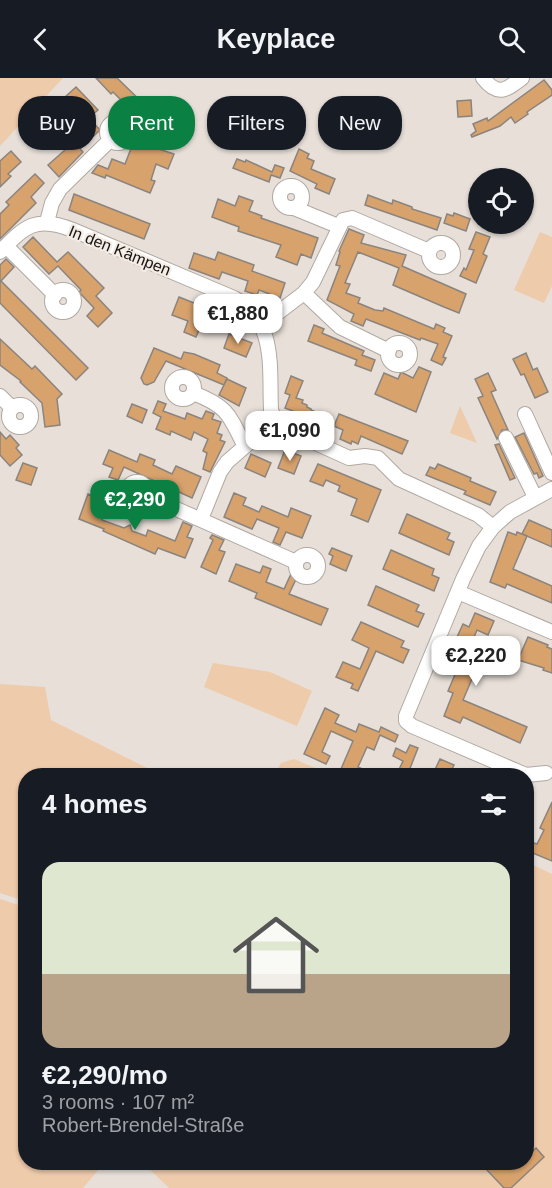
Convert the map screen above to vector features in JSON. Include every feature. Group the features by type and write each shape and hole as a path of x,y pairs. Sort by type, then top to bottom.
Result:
{"street":[{"path":"483,78 489,86 500,90 509,88 522,78"},
{"path":"55,294 3,249 21,231 32,225 47,222 52,203 60,189 108,142"},
{"path":"294,208 338,226"},
{"path":"429,250 352,218 343,220 338,226 313,282 304,293 262,325 267,342 271,410 275,420 285,429 349,458 365,456 378,458 399,479 478,515 493,527"},
{"name":"In den Kämpen","path":"47,222 73,230 234,298 243,303 262,325"},
{"path":"304,293 336,324 389,351"},
{"path":"194,393 224,409 244,445"},
{"path":"0,396 12,408"},
{"path":"525,414 552,473"},
{"path":"201,519 226,462 275,420"},
{"path":"506,438 535,497"},
{"path":"509,768 406,722 406,716 479,546 493,527 510,512 552,489"},
{"path":"147,496 296,562"},
{"path":"458,592 552,632"},
{"path":"534,774 546,772"}],"shaded area":[{"path":"0,78 63,78 46,96 18,96 18,127 0,146"},
{"path":"540,232 552,237 552,286 544,303 514,290"},
{"path":"460,406 477,443 450,433"},
{"path":"213,663 270,672 312,691 297,726 204,687"},
{"path":"0,684 45,687 51,720 147,768 18,768 18,899 0,893"},
{"path":"294,759 315,768 278,768 281,763"},
{"path":"534,865 552,874 552,1188 169,1188 150,1170 534,1170"},
{"path":"0,899 18,905 18,1170 98,1170 83,1188 0,1188"}],"building":[{"path":"96,78 117,78 136,96 117,96 113,92 111,94"},
{"path":"544,80 552,90 552,95 527,112 528,114 515,123 511,117 500,126 472,137 471,135 476,131 473,124 487,118 488,121"},
{"path":"76,87 85,96 66,96"},
{"path":"471,100 472,116 458,117 457,101"},
{"path":"65,150 83,152 59,177 48,165"},
{"path":"130,150 162,150 174,154 168,169 156,164 151,180 155,181 150,193 106,175 105,178 92,173 98,165 108,169 112,159 125,164"},
{"path":"299,150 301,150 309,154 307,158 314,161 311,169 335,179 329,194 315,188 317,184 290,171"},
{"path":"11,151 21,162 8,174 11,176 0,187 0,161"},
{"path":"237,159 245,162 246,160 272,172 275,165 284,168 280,178 271,175 269,182 233,168"},
{"path":"35,174 44,183 31,197 36,203 0,239 0,214 9,205 6,202"},
{"path":"74,194 150,224 144,239 69,210"},
{"path":"368,195 392,204 393,200 441,218 437,230 365,205"},
{"path":"239,196 253,201 249,211 262,216 261,218 318,238 311,258 301,254 297,265 276,257 281,245 238,231 239,227 212,217 218,199 235,206"},
{"path":"454,213 468,218 466,231 444,223 447,214 453,216"},
{"path":"349,229 364,235 361,243 406,255 402,266 466,294 459,313 393,285 399,268 358,252 345,283 350,284 346,293 360,298 358,303 375,310 383,311 384,308 434,329 436,324 445,328 443,332 452,336 442,365 431,360 438,344 421,338 420,340 366,319 363,326 351,321 354,314 327,300 340,266 336,265 339,251"},
{"path":"475,234 490,237 483,254 487,256 476,283 460,276 464,268 466,270 474,250 469,249"},
{"path":"33,237 57,262 68,252 104,288 96,296 112,313 98,327 87,316 94,308 79,292 81,290 58,266 49,274 23,247"},
{"path":"218,252 254,265 252,271 285,283 280,298 259,290 257,295 245,291 248,281 222,272 219,279 189,268 194,253 215,260"},
{"path":"6,259 14,267 1,281 88,368 76,380 0,303 0,265"},
{"path":"179,297 204,307 206,302 223,308 222,312 239,319 235,328 218,322 215,330 201,325 196,337 184,332 188,321 172,315"},
{"path":"314,325 324,329 322,333 364,351 362,355 375,360 371,371 355,365 357,360 308,341"},
{"path":"229,334 252,343 246,357 224,348"},
{"path":"0,339 32,369 35,366 62,394 57,399 60,425 45,427 42,403 21,381 0,365"},
{"path":"154,348 181,359 184,352 194,354 220,365 217,373 227,378 224,385 166,361 154,382 144,384 141,378"},
{"path":"526,353 533,370 537,368 548,392 535,398 524,374 521,375 513,359"},
{"path":"419,367 431,372 416,412 375,394 384,373 398,379 401,372 413,378"},
{"path":"488,373 496,390 491,392 508,430 502,430 497,439 478,398 483,396 475,379"},
{"path":"291,376 303,381 296,398 303,400 302,403 311,410 327,417 323,427 285,408 290,395 285,393"},
{"path":"227,379 246,388 239,406 219,395"},
{"path":"158,401 166,404 163,411 185,419 187,413 202,419 206,411 214,414 212,419 221,422 217,433 222,435 220,440 225,442 210,472 203,469 207,453 203,451 208,439 194,432 191,440 171,431 170,435 156,429 161,417 153,413"},
{"path":"132,404 147,410 142,423 127,416"},
{"path":"339,414 408,441 402,454 361,436 358,444 352,441 351,444 340,439 343,430 334,426"},
{"path":"0,432 6,439 10,435 19,445 16,448 22,455 10,466 0,455"},
{"path":"524,433 543,476 539,478 537,473 534,474 515,437"},
{"path":"499,444 515,478 510,480 495,445"},
{"path":"109,450 137,462 140,454 155,460 153,465 172,474 176,466 201,477 192,498 124,467 118,480 109,477 113,468 103,464"},
{"path":"285,450 301,456 294,474 278,468"},
{"path":"251,454 271,463 265,477 245,468"},
{"path":"23,463 37,468 31,485 16,480"},
{"path":"318,464 381,490 368,522 351,515 357,499 338,491 340,486 326,480 323,486 310,481"},
{"path":"438,464 496,492 490,505 464,494 466,491 426,475 430,467 435,469"},
{"path":"234,493 246,498 243,505 259,512 262,506 288,517 291,508 311,516 302,538 286,532 280,545 273,542 279,528 257,519 252,529 224,517"},
{"path":"88,494 109,502 102,520 124,528 130,525 132,531 146,536 148,530 175,541 183,522 192,526 187,537 193,539 185,558 158,548 155,554 79,519"},
{"path":"407,514 450,533 447,539 454,542 449,555 399,533"},
{"path":"529,520 552,530 552,547 522,534"},
{"path":"508,532 516,535 517,532 527,536 513,569 552,586 552,603 507,584 505,588 490,582"},
{"path":"212,535 224,540 219,550 225,552 216,574 201,567 213,540 210,538"},
{"path":"332,548 352,556 346,571 330,564 333,556 329,554"},
{"path":"391,550 434,569 432,575 439,578 434,591 383,569"},
{"path":"236,564 260,573 263,566 271,569 266,582 284,589 291,574 297,577 289,594 328,609 321,625 255,598 257,593 229,581"},
{"path":"376,586 419,605 416,611 424,614 418,627 368,605"},
{"path":"475,613 494,621 488,635 477,630 467,654 473,656 470,662 478,665 463,700 527,727 520,743 463,717 460,723 444,716 453,693 448,691 462,658 457,656 459,650 452,648 463,624 469,627"},
{"path":"361,622 404,641 401,647 409,650 403,663 376,651 358,691 351,688 353,684 336,677 343,662 360,669 369,648 352,640"},
{"path":"528,637 552,649 552,673 543,670 544,668 518,660"},
{"path":"325,708 339,715 335,723 356,732 359,724 379,732 381,727 398,735 395,742 380,735 374,750 367,747 358,767 360,768 341,768 353,741 331,731 322,752 330,756 326,764 304,754"},
{"path":"410,745 418,748 410,768 400,768 403,761 393,756 396,748 406,753"},
{"path":"440,759 454,765 453,768 436,768"},
{"path":"552,802 552,861 534,854 534,843 537,844 544,830 540,828"},
{"path":"536,1148 544,1157 534,1166"},
{"path":"487,1170 530,1170 511,1188 504,1188"}]}
